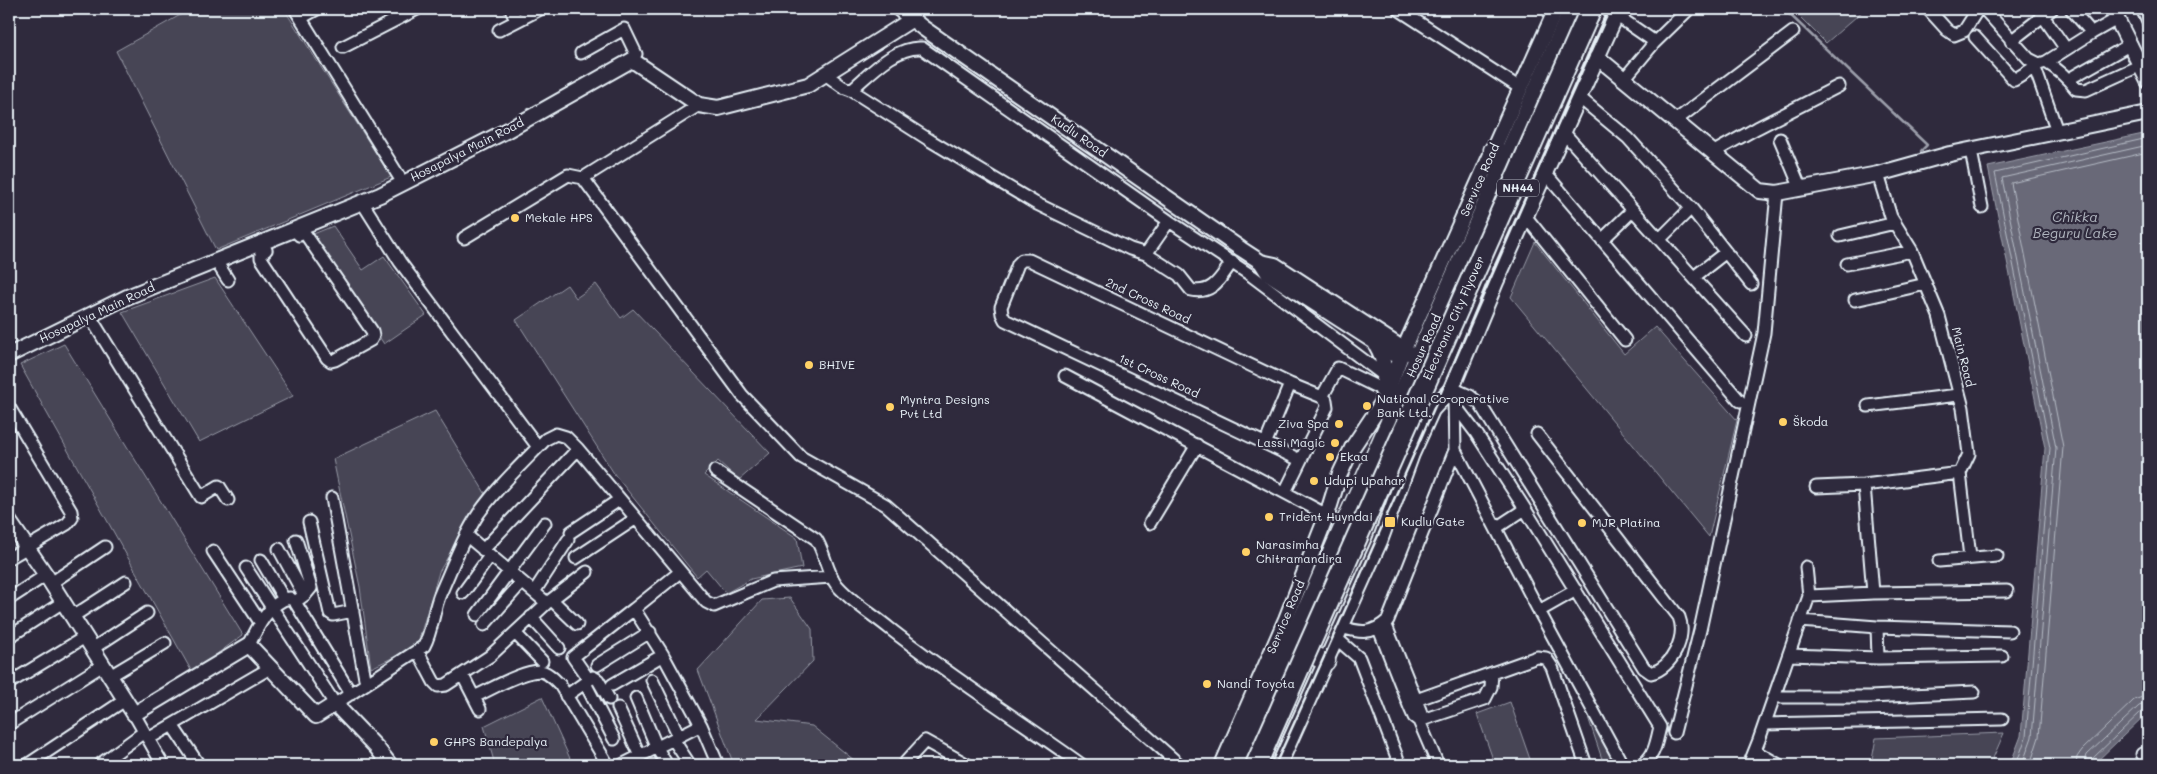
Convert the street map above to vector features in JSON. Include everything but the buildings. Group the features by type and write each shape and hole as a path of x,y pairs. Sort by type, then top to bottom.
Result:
{"highway":[{"name":"Hosur Road","path":"1238,765 1409,359 1500,154 1573,9"},
{"name":"Electronic City Flyover","path":"1244,765 1578,9"},
{"name":"Electronic City Flyover","path":"1256,765 1591,9"},
{"name":"Hosur Road","path":"1264,765 1319,658 1436,372 1598,9"}],"street":[{"path":"317,9 298,13 403,183"},
{"path":"343,47 417,9"},
{"path":"511,9 516,21"},
{"path":"499,30 540,9"},
{"name":"Kudlu Road","path":"899,9 911,20 1257,259 1275,265 1409,359"},
{"path":"1398,9 1520,88"},
{"name":"Service Road","path":"1500,154 1520,88 1556,9"},
{"path":"1624,79 1655,42 1689,9"},
{"path":"1928,9 1954,35 1964,31 1984,9 2011,41 2030,59 2039,64 2046,62 2092,33 2115,14 2148,81"},
{"path":"2071,9 2092,33"},
{"path":"2011,41 2047,11 2066,49"},
{"path":"1618,12 1655,42"},
{"name":"Hosur Road","path":"1279,765 1319,658 1338,632 1380,541 1412,454 1432,410 1452,388 1496,282 1618,12"},
{"path":"581,52 624,29 636,54 632,60 700,105 721,108 808,85 911,20"},
{"path":"1675,121 1794,32"},
{"path":"1975,37 2014,80 2032,69 2036,71 2057,130"},
{"path":"2068,79 2131,44"},
{"path":"851,90 878,67 903,50 922,48 1245,271 1384,384"},
{"path":"1597,57 1760,191 1777,193 1878,174 1950,154 2057,130 2148,113"},
{"name":"Hosapalya Main Road","path":"9,355 127,297 362,202 403,183 506,131 632,60"},
{"path":"2046,62 2068,79 2076,89 2086,90 2140,65"},
{"path":"826,74 843,87 851,90 931,141 1035,203 1130,249 1146,254 1179,275 1191,290 1206,290 1214,286 1232,262"},
{"path":"1714,152 1756,128 1839,86"},
{"path":"1580,98 1628,138 1691,208 1751,284"},
{"path":"583,178 700,105"},
{"path":"1564,133 1746,336"},
{"path":"1780,139 1801,189"},
{"path":"1971,150 1982,207"},
{"path":"1545,173 1740,401"},
{"name":"Main Road","path":"1878,174 1891,217 1912,251 1939,316 1958,395 1963,408 1969,454 1960,473 1970,557"},
{"path":"464,238 568,175 583,178 742,395 801,457 886,505 1180,765"},
{"path":"1674,733 1700,630 1764,333 1777,193"},
{"path":"362,202 400,262 538,448"},
{"path":"1660,238 1691,208"},
{"path":"1602,240 1633,210"},
{"path":"1526,217 1625,340"},
{"path":"1146,254 1170,221"},
{"path":"1840,236 1895,223"},
{"path":"262,242 266,250 261,254 261,258 327,358 335,360 371,340 373,336 372,331 306,235 303,233 299,235 294,229"},
{"path":"1847,264 1912,251"},
{"path":"1694,277 1726,252"},
{"path":"1245,271 1257,259"},
{"name":"Kudlu Road","path":"1257,259 1268,273 1374,343 1409,359"},
{"name":"2nd Cross Road","path":"1005,320 1001,306 1022,260 1029,260 1290,384 1322,396"},
{"path":"216,261 228,280"},
{"path":"1855,300 1926,284"},
{"path":"89,315 201,497 219,486 228,500"},
{"name":"1st Cross Road","path":"1005,320 1266,442 1300,460"},
{"path":"1373,416 1384,384 1384,360 1374,343"},
{"path":"1373,416 1409,359 1436,372"},
{"path":"1285,492 1327,407 1326,400 1322,396 1338,368 1384,384"},
{"path":"1065,376 1327,514"},
{"path":"1266,442 1290,384"},
{"path":"1338,632 1359,632 1382,626 1388,620 1456,450 1452,388"},
{"path":"1452,388 1470,396 1480,404 1644,668 1651,673 1659,672 1674,653 1680,638 1682,626 1679,617 1537,434"},
{"path":"1868,406 1958,395"},
{"path":"1454,404 1476,432 1660,727 1652,754 1646,762 1640,765"},
{"path":"9,407 71,511 72,518 67,524 9,558"},
{"name":"Service Road","path":"1222,765 1286,618 1327,514 1339,476 1352,448 1373,416"},
{"path":"249,645 316,716 418,652 428,639 438,599 466,535 494,493 546,439 556,434 566,436 578,449 706,602 714,606 773,580 832,576"},
{"path":"1150,523 1197,445"},
{"path":"463,593 487,553 578,449"},
{"path":"1456,450 1539,611 1621,762 1627,765"},
{"path":"715,470 816,539 821,547 827,569 849,596 920,653 1024,722 1082,765"},
{"path":"1816,487 1864,485 1960,473"},
{"path":"1864,485 1873,592"},
{"path":"332,498 366,684"},
{"path":"534,592 570,536 620,500"},
{"path":"1496,528 1525,509"},
{"path":"576,558 636,519"},
{"path":"9,522 63,602 134,714 163,765"},
{"path":"309,522 330,613 332,615 353,611"},
{"path":"522,582 481,620 510,572 545,523"},
{"path":"466,535 534,592 549,601 577,624"},
{"path":"134,714 249,645 260,622 272,610 295,599 310,588 296,540"},
{"path":"9,599 105,547"},
{"path":"279,549 295,599"},
{"path":"213,551 260,622"},
{"path":"1939,561 1997,556"},
{"path":"260,560 295,599 352,694"},
{"path":"246,568 335,704 390,765"},
{"path":"1749,765 1809,596 1806,568"},
{"path":"418,652 434,682 438,686 446,686 490,656 549,601 587,572"},
{"path":"614,739 587,681 573,657 680,572"},
{"path":"72,617 126,582"},
{"path":"1539,611 1576,590"},
{"path":"1809,596 1873,592 2007,591"},
{"path":"9,637 63,602"},
{"path":"634,609 650,632 701,725 718,765"},
{"path":"9,683 147,614"},
{"path":"532,616 560,648"},
{"path":"1800,621 1876,627 2010,631"},
{"path":"1382,626 1416,700 1421,714 1419,721"},
{"path":"1382,626 1410,708 1414,717 1419,721 1438,765"},
{"path":"1876,627 1878,658"},
{"path":"597,666 650,632"},
{"path":"1338,632 1359,658 1400,765"},
{"path":"515,633 542,661"},
{"path":"9,724 106,671 165,643"},
{"path":"612,685 663,655"},
{"path":"1789,655 1878,658 2002,656"},
{"path":"1416,700 1537,657 1546,658 1552,666 1586,765"},
{"path":"99,765 146,736 172,725 270,668"},
{"path":"474,697 526,673 544,672 553,678 566,696 608,765"},
{"path":"1419,721 1485,699 1491,687 1492,673"},
{"path":"463,676 480,709"},
{"path":"566,696 594,677 609,699"},
{"path":"652,680 676,738 690,765"},
{"path":"1774,697 1870,697 1974,692"},
{"path":"636,698 657,748 667,765"},
{"path":"27,765 125,700"},
{"path":"618,708 640,756"},
{"path":"1765,724 2002,719"},
{"path":"172,725 199,765"},
{"path":"622,765 701,725"},
{"path":"903,765 925,741 968,765"},
{"path":"1755,751 1779,765"}],"shaded area":[{"path":"191,9 284,9 391,177 216,250 116,51"},
{"path":"1792,9 1865,9 1826,43"},
{"path":"333,226 363,270 384,256 426,315 384,344 311,235"},
{"path":"1535,242 1624,354 1655,327 1737,420 1709,537 1511,297"},
{"path":"215,278 293,396 199,442 122,312"},
{"path":"596,284 621,318 633,309 770,453 739,480 718,461 704,475 797,538 802,568 751,579 726,593 706,569 697,577 615,475 516,320 567,285 576,298"},
{"path":"64,344 243,635 192,672 20,365"},
{"path":"435,411 485,493 439,572 417,646 371,668 360,587 333,459"},
{"path":"790,598 812,629 813,661 757,719 812,726 860,765 732,765 732,760 698,670 762,600"},
{"path":"542,697 573,765 495,765 484,726"},
{"path":"1510,702 1532,765 1495,765 1477,714"},
{"path":"1585,708 1617,765 1604,765"},
{"path":"2004,733 1990,765 1871,765 1876,738"}],"water":[{"name":"Chikka Beguru Lake","path":"2148,133 2148,712 2093,765 2010,765 2021,736 2045,448 1988,167"}],"waterway":[{"path":"1784,9 1927,145 1921,151"}],"railway":[{"path":"1275,765 1402,482 1608,9"}],"place":[{"name":"Mekale HPS","path":"515,218"},
{"name":"BHIVE","path":"809,365"},
{"name":"National Co-operative Bank Ltd.","path":"1367,406"},
{"name":"Myntra Designs Pvt Ltd","path":"890,407"},
{"name":"Škoda","path":"1783,422"},
{"name":"Ziva Spa","path":"1339,424"},
{"name":"Lassi Magic","path":"1335,443"},
{"name":"Ekaa","path":"1330,457"},
{"name":"Udupi Upahar","path":"1314,481"},
{"name":"Trident Huyndai","path":"1269,517"},
{"name":"Kudlu Gate","path":"1390,522"},
{"name":"MJR Platina","path":"1582,523"},
{"name":"Narasimha Chitramandira","path":"1246,552"},
{"name":"Nandi Toyota","path":"1207,684"},
{"name":"GHPS Bandepalya","path":"434,742"}]}
